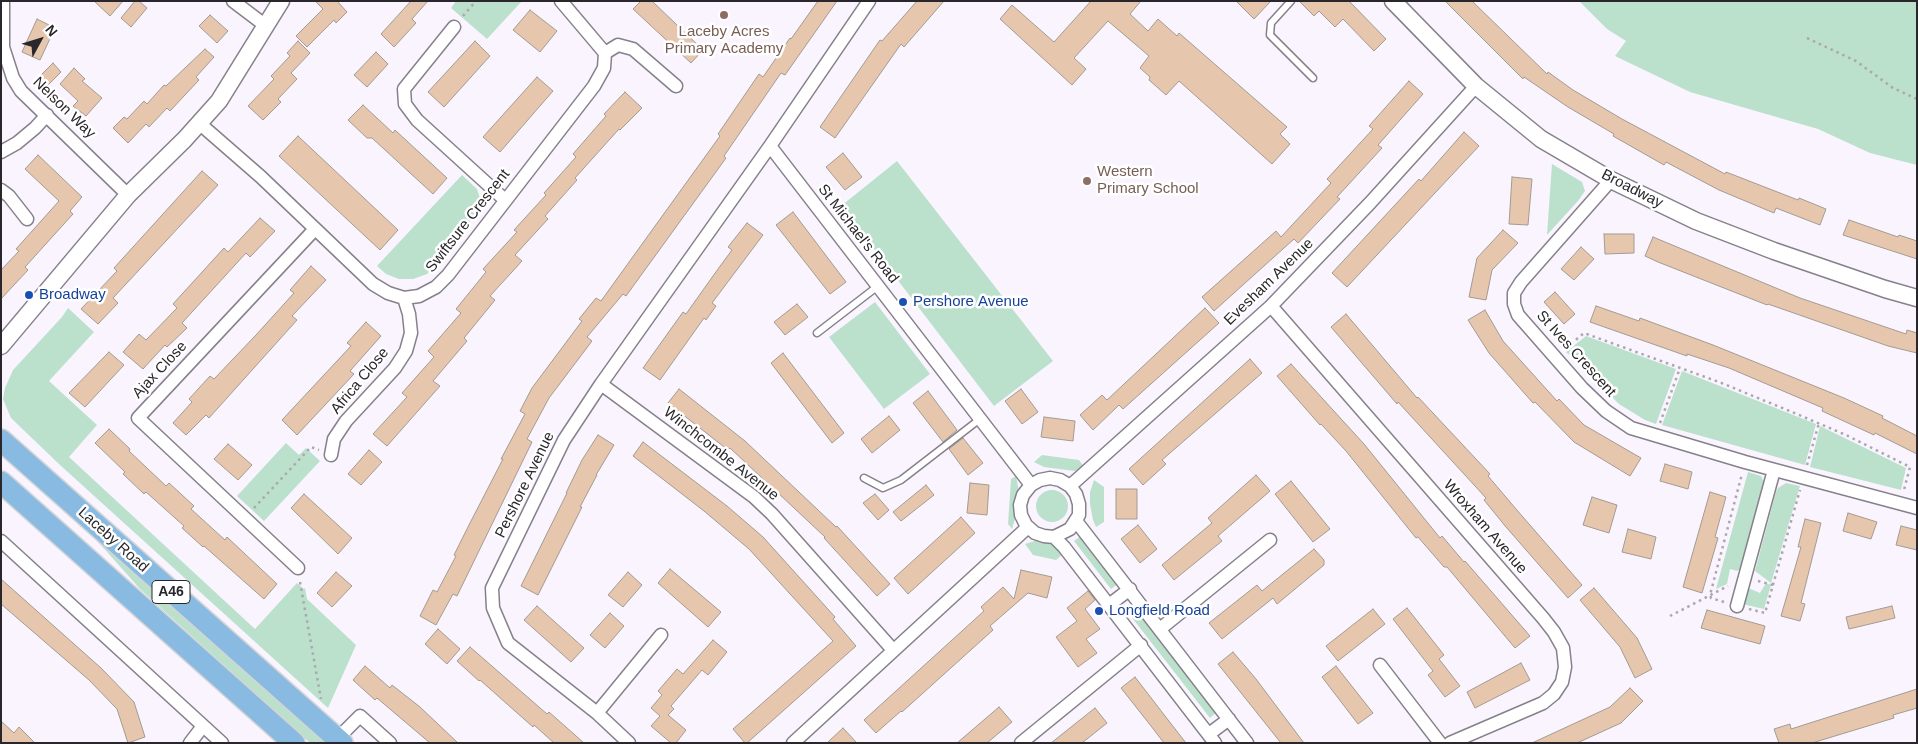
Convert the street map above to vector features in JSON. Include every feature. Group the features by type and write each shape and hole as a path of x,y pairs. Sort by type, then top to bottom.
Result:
{"highway":[{"name":"Laceby Road","path":"1,440 340,741"},
{"name":"Laceby Road","path":"1,482 294,743"}],"street":[{"name":"Nelson Way","path":"3,1 3,47 12,78 21,91 128,195"},
{"path":"233,1 266,26"},
{"path":"1,346 128,195 218,101 281,1"},
{"path":"561,1 605,53 618,45 633,49 676,86"},
{"name":"Pershore Avenue","path":"629,743 597,714 508,643 493,608 492,588 564,440 601,384 770,146 869,1"},
{"name":"Broadway","path":"1398,3 1476,86 1541,139 1611,180 1696,221 1774,251 1917,298"},
{"path":"454,26 404,89 405,104 416,120 505,200"},
{"name":"Swiftsure Crescent","path":"404,298 419,296 436,287 448,274 594,86 604,68 605,53"},
{"name":"Evesham Avenue","path":"1070,486 1271,306 1370,203 1476,86"},
{"path":"1,152 17,143 36,128 47,115"},
{"path":"199,123 261,176 373,284 388,293 404,298"},
{"name":"St Michael's Road","path":"770,146 1031,485"},
{"name":"St Ives Crescent","path":"1611,180 1521,282 1514,293 1514,304 1518,315 1556,356 1582,388 1606,411 1631,428 1774,470 1917,508"},
{"path":"1,190 27,219"},
{"name":"Ajax Close","path":"298,568 138,418 315,229"},
{"name":"Africa Close","path":"331,455 334,439 346,421 394,368 406,351 411,333 409,314 404,298"},
{"name":"Wroxham Avenue","path":"1271,306 1543,618 1563,648 1565,668 1562,682 1554,694 1543,703 1450,743"},
{"name":"Winchcombe Avenue","path":"601,384 754,497 772,514 893,650"},
{"path":"1737,606 1774,470"},
{"path":"1050,478 1060,480 1070,486 1076,494 1079,504 1076,521 1070,529 1054,537 1035,533 1028,527 1021,515 1020,505 1023,495 1031,485 1040,480 1050,478"},
{"path":"1076,521 1247,743"},
{"path":"793,743 1028,527"},
{"path":"1054,537 1110,605 1212,739 1229,719"},
{"path":"1160,629 1270,540"},
{"path":"1,541 222,743"},
{"path":"1110,605 1130,589"},
{"path":"597,714 661,635"},
{"path":"1021,743 1141,645"},
{"path":"1380,665 1440,743"},
{"name":"Laceby Road","path":"340,741 360,716 390,743"},
{"path":"190,743 204,726"}],"lane":[{"path":"1291,1 1270,23 1270,35 1313,78"},
{"path":"817,333 878,286"},
{"path":"864,478 883,488 901,480 980,419"}],"path":[{"path":"454,26 476,1"},
{"path":"1808,38 1856,61 1893,88 1917,99"},
{"path":"1556,356 1584,333 1719,382 1818,423 1910,468 1900,504"},
{"path":"1656,436 1680,368"},
{"path":"1804,478 1818,423"},
{"path":"245,518 311,447 331,455"},
{"path":"298,568 322,708"},
{"path":"1670,616 1701,599 1744,580"}],"green space":[{"path":"456,1 522,1 487,39 451,8"},
{"path":"1579,1 1917,1 1917,165 1870,153 1818,129 1690,92 1615,56 1626,41 1607,29"},
{"path":"897,161 1053,361 994,406 841,206"},
{"path":"1552,164 1582,182 1585,191 1547,235"},
{"path":"462,175 477,189 482,205 436,267 427,274 413,279 399,279 386,274 377,266"},
{"path":"875,302 930,374 884,409 829,337"},
{"path":"68,308 94,332 49,381 97,425 69,457 255,629 297,583 305,588 307,599 356,645 328,708 60,465 11,418 3,399 5,388 13,370"},
{"path":"1586,336 1676,369 1656,424 1645,420 1619,404 1566,352"},
{"path":"1682,371 1816,424 1805,465 1662,425"},
{"path":"1820,426 1906,468 1901,490 1810,467"},
{"path":"286,443 299,455 306,448 320,461 264,521 237,496"},
{"path":"1042,455 1079,460 1084,467 1075,471 1044,467 1034,462"},
{"path":"1748,472 1761,476 1765,484 1743,564 1737,571 1730,569 1727,584 1716,589"},
{"path":"1016,476 1019,491 1017,512 1012,529 1008,524 1011,479"},
{"path":"1094,480 1104,487 1104,522 1096,527 1090,504 1090,492"},
{"path":"1786,483 1800,486 1771,583 1755,571 1776,492 1778,488"},
{"path":"1052,490 1058,491 1063,495 1067,500 1067,512 1063,517 1058,521 1052,522 1046,521 1041,517 1037,512 1036,506 1037,500 1041,495 1046,491"},
{"path":"92,535 324,741 323,743 309,742 140,589"},
{"path":"1082,535 1119,583 1111,589 1074,541"},
{"path":"1038,540 1054,544 1064,553 1056,560 1033,555 1025,544"},
{"path":"1766,583 1771,585 1764,609 1742,604 1748,588 1760,593"},
{"path":"1134,603 1218,711 1210,718 1126,610"}],"building":[{"path":"94,1 123,1 110,16"},
{"path":"135,1 139,1 147,8 131,27 121,18"},
{"path":"315,1 337,1 347,12 336,23 334,20 307,47 296,36 323,9"},
{"path":"411,1 428,1 412,19 416,23 394,47 381,34"},
{"path":"641,1 652,1 703,50 691,63 633,9"},
{"path":"818,1 837,1 785,75 781,73 724,156 726,158 626,296 623,294 587,337 592,341 549,398 527,439 532,442 457,596 453,594 436,625 420,616 433,590 437,592 456,556 454,555 525,414 520,411 532,388 582,321 579,319 596,298 601,301 720,136 718,134 759,74 763,77"},
{"path":"917,1 944,1 904,47 901,44 835,138 820,127 880,40 882,41"},
{"path":"1091,1 1141,1 1130,14 1148,31 1158,19 1177,36 1179,33 1287,127 1280,134 1290,144 1272,164 1179,81 1166,95 1149,80 1150,77 1140,68 1149,56 1108,21 1074,58 1086,69 1072,85 1000,19 1012,5 1054,42"},
{"path":"1236,1 1271,1 1254,19"},
{"path":"1299,1 1349,1 1386,39 1374,51 1343,19 1335,27 1319,11 1314,16"},
{"path":"1445,1 1472,1 1547,74 1548,72 1573,90 1622,119 1725,174 1726,172 1826,209 1820,225 1776,208 1774,213 1719,190 1666,162 1664,165 1613,136 1614,134 1568,107 1524,77 1523,79"},
{"path":"530,10 557,31 540,52 513,30"},
{"path":"210,15 228,31 217,43 199,26"},
{"path":"37,19 55,28 40,60 22,52"},
{"path":"298,41 310,53 291,73 297,79 278,99 281,102 263,120 248,106 274,79 271,76 290,56 287,53"},
{"path":"475,41 490,56 444,107 428,92"},
{"path":"205,49 214,57 196,77 199,80 170,111 167,108 149,127 146,124 128,143 113,128 124,117 127,119 144,101 147,104 164,85 166,86"},
{"path":"376,52 388,64 367,87 354,75"},
{"path":"53,63 61,72 47,86 38,78"},
{"path":"74,68 85,79 82,81 102,98 86,116 73,106 78,101 60,84"},
{"path":"537,77 553,91 500,152 483,137"},
{"path":"1409,81 1423,94 1378,145 1382,148 1337,197 1340,199 1298,243 1294,239 1214,311 1202,297 1276,231 1281,237 1331,183 1327,179 1373,129 1369,126"},
{"path":"625,92 642,108 619,129 575,178 577,180 545,216 548,219 515,255 522,261 490,296 495,300 464,338 467,341 433,381 440,386 387,446 373,434 407,397 402,393 434,357 428,351 461,313 456,309 486,272 483,269 517,232 514,230 546,195 544,193 576,157 573,154 606,116 604,114"},
{"path":"363,105 393,133 395,130 447,178 433,194 372,138 367,138 348,120"},
{"path":"1464,132 1479,146 1347,287 1332,273 1419,179 1421,181"},
{"path":"298,136 398,230 380,250 279,156"},
{"path":"843,153 862,177 845,190 826,167"},
{"path":"38,155 82,197 70,211 73,214 25,267 28,270 1,299 1,270 19,251 16,249 59,201 25,169"},
{"path":"202,171 218,185 113,298 118,303 98,324 81,309 117,271 114,268"},
{"path":"1512,177 1532,179 1528,225 1509,224"},
{"path":"793,212 846,282 830,294 776,225"},
{"path":"260,218 275,231 250,257 246,253 182,323 187,328 167,347 165,345 143,369 123,352 139,334 146,340 177,308 173,304 224,248 228,252"},
{"path":"1849,220 1898,237 1899,235 1917,241 1917,259 1843,235"},
{"path":"747,223 763,235 712,303 716,306 706,320 704,318 660,380 643,368 683,312 686,314 732,250 728,247"},
{"path":"1503,230 1518,243 1492,270 1486,300 1469,297 1477,258"},
{"path":"1604,234 1634,234 1634,253 1605,254"},
{"path":"1653,237 1800,298 1906,334 1907,330 1917,333 1917,353 1888,346 1767,305 1658,262 1645,256"},
{"path":"1581,247 1594,259 1574,280 1561,269"},
{"path":"311,266 326,280 292,316 297,320 209,418 206,415 186,435 173,423 192,402 189,399 210,376 214,379 256,335 294,293 290,290"},
{"path":"1555,292 1575,314 1564,324 1544,302"},
{"path":"797,304 808,317 785,335 774,322"},
{"path":"1596,306 1639,321 1640,318 1713,345 1844,398 1883,416 1882,418 1917,436 1917,454 1875,433 1874,435 1822,411 1823,408 1729,368 1687,354 1687,356 1590,322"},
{"path":"1205,308 1219,323 1123,409 1119,405 1093,430 1080,415 1102,395 1107,400"},
{"path":"1485,310 1503,341 1557,401 1559,399 1584,425 1641,458 1630,476 1574,442 1535,402 1533,403 1489,353 1468,320"},
{"path":"1346,314 1417,398 1490,474 1488,476 1582,585 1568,598 1506,527 1484,500 1486,498 1398,402 1397,404 1331,327"},
{"path":"366,322 381,336 350,371 354,374 297,435 282,420 351,346 347,343"},
{"path":"109,352 124,365 85,407 69,393"},
{"path":"783,353 844,433 832,443 771,363"},
{"path":"1250,359 1262,373 1162,460 1166,464 1143,485 1129,469"},
{"path":"1291,364 1364,444 1440,538 1442,536 1465,561 1530,636 1515,648 1447,567 1444,567 1418,537 1416,538 1346,451 1320,425 1277,376"},
{"path":"679,389 745,441 837,526 890,584 877,596 825,537 730,448 728,450 668,403"},
{"path":"1021,389 1038,412 1022,424 1005,401"},
{"path":"928,391 957,430 943,442 913,403"},
{"path":"889,416 900,430 872,453 861,439"},
{"path":"1044,417 1075,421 1073,441 1041,437"},
{"path":"109,429 166,486 169,483 194,506 191,509 225,540 227,537 277,584 264,599 182,528 184,526 146,492 144,494 123,474 125,472 95,443"},
{"path":"598,435 614,445 596,475 538,595 521,586 582,460"},
{"path":"963,438 983,463 968,475 949,449"},
{"path":"643,442 727,506 763,537 835,617 833,619 856,646 747,743 733,729 833,641 749,549 633,456"},
{"path":"228,444 252,465 238,480 214,459"},
{"path":"369,450 382,462 361,485 348,474"},
{"path":"1665,464 1692,472 1688,489 1660,481"},
{"path":"1256,475 1270,491 1218,536 1222,541 1174,580 1162,565 1212,523 1208,518"},
{"path":"1291,481 1330,529 1313,542 1275,494"},
{"path":"970,483 989,485 987,515 967,513"},
{"path":"926,485 934,495 901,521 893,512"},
{"path":"1116,489 1137,489 1137,519 1116,519"},
{"path":"1710,492 1726,497 1715,537 1718,538 1702,593 1683,587"},
{"path":"304,494 352,538 338,554 291,508"},
{"path":"875,494 889,510 878,520 863,503"},
{"path":"1592,497 1617,505 1609,533 1583,525"},
{"path":"1848,513 1877,522 1871,539 1843,531"},
{"path":"961,517 975,533 908,594 894,578"},
{"path":"1805,519 1821,523 1801,603 1805,604 1800,621 1781,616 1801,547 1798,547"},
{"path":"1138,525 1157,549 1140,563 1121,539"},
{"path":"1901,526 1917,530 1917,550 1896,545"},
{"path":"1628,529 1656,537 1651,559 1622,552"},
{"path":"1314,549 1324,560 1324,565 1277,604 1273,598 1222,639 1209,623 1257,585 1262,591"},
{"path":"670,569 721,612 708,627 658,583"},
{"path":"1021,570 1052,577 1047,598 1028,593 990,626 993,630 876,733 864,720 984,611 981,607 1003,587 1014,599"},
{"path":"336,572 352,586 332,607 317,593"},
{"path":"628,572 642,585 623,607 608,595"},
{"path":"1,579 101,668 134,702 145,737 128,743 117,709 89,680 1,604"},
{"path":"1594,588 1637,638 1652,669 1635,678 1620,647 1580,600"},
{"path":"1088,591 1095,600 1085,609 1100,629 1086,639 1097,653 1078,667 1056,637 1077,621 1067,608"},
{"path":"537,606 584,648 571,662 524,620"},
{"path":"1892,606 1895,618 1849,629 1846,617"},
{"path":"1407,608 1444,655 1439,659 1460,686 1445,697 1428,675 1433,671 1393,619"},
{"path":"1373,609 1385,624 1338,661 1326,646"},
{"path":"1707,610 1765,626 1760,644 1701,628"},
{"path":"610,613 624,626 605,648 590,635"},
{"path":"438,629 460,649 447,664 425,644"},
{"path":"713,640 727,652 708,675 702,670 671,706 674,709 668,715 686,730 676,743 671,743 651,726 660,716 651,708 662,695 658,691 677,669 683,674"},
{"path":"470,647 547,714 549,712 584,743 554,743 534,725 533,727 457,661"},
{"path":"1233,652 1256,679 1304,743 1281,743 1218,664"},
{"path":"1521,663 1530,680 1475,708 1467,692"},
{"path":"365,666 390,688 392,685 420,707 458,743 430,743 377,698 375,700 353,680"},
{"path":"1336,666 1373,713 1358,724 1322,677"},
{"path":"1135,677 1186,743 1164,743 1121,688"},
{"path":"1630,688 1643,701 1621,723 1577,743 1532,743 1610,707"},
{"path":"1917,689 1917,708 1893,715 1894,718 1812,743 1779,743 1774,729 1790,724 1791,729"},
{"path":"999,707 1012,722 987,743 957,743"},
{"path":"1095,708 1107,723 1082,743 1051,743"},
{"path":"1,721 14,733 19,727 35,743 1,743"},
{"path":"843,728 857,743 827,743"}],"place":[{"name":"Laceby Acres Primary Academy","path":"724,15"},
{"name":"Western Primary School","path":"1087,181"},
{"name":"Broadway","path":"29,295"},
{"name":"Pershore Avenue","path":"903,302"},
{"name":"Longfield Road","path":"1099,611"}]}
